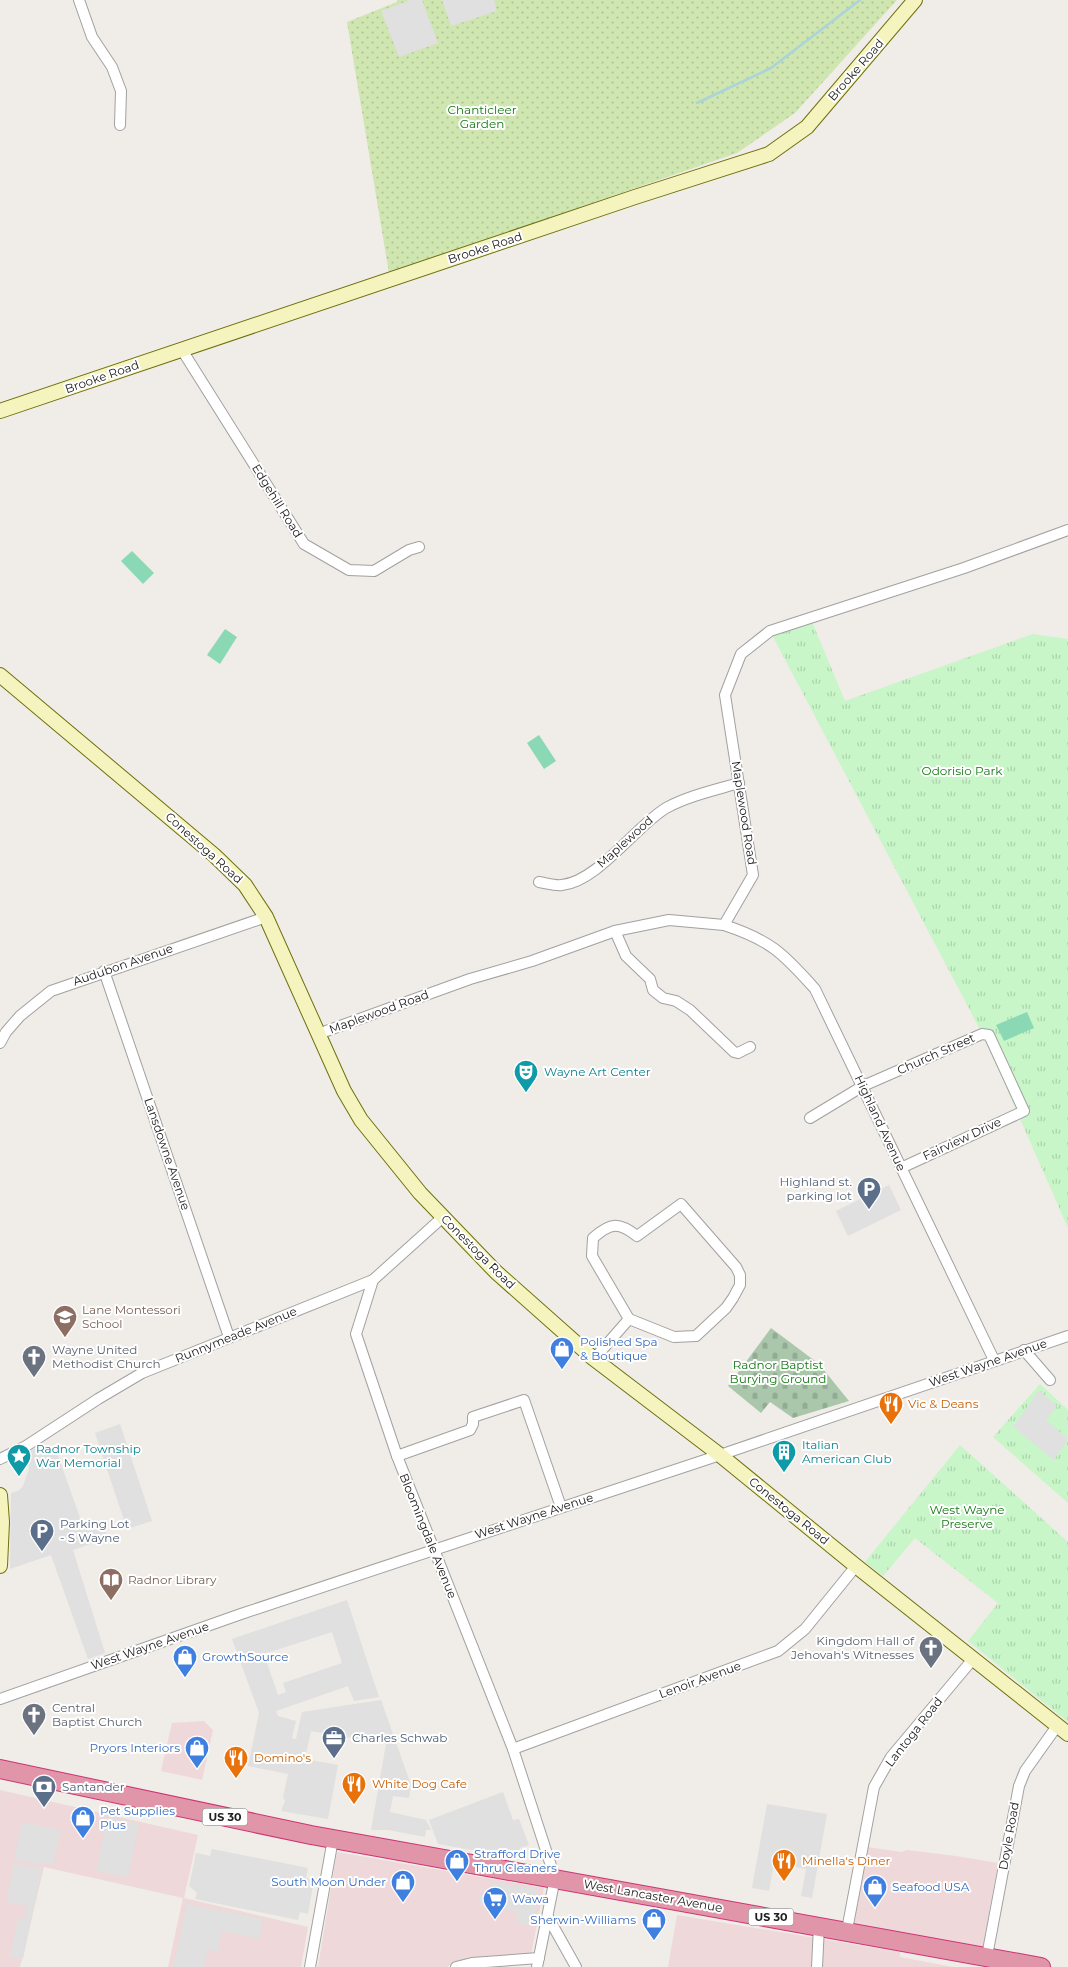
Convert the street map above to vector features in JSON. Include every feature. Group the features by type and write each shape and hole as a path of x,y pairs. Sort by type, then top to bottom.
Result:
{"highway":[{"name":"West Lancaster Avenue","path":"0,1769 333,1839 847,1930 1041,1967"}],"main road":[{"name":"Brooke Road","path":"0,412 635,197 770,154 806,127 915,0"},
{"name":"Conestoga Road","path":"0,675 221,860 245,885 266,916 344,1091 361,1120 420,1193 496,1272 594,1359 720,1455 1062,1730"},
{"path":"0,1495 2,1522 0,1566"}],"street":[{"path":"79,0 92,37 112,67 121,91 120,125"},
{"name":"Edgehill Road","path":"182,350 304,544 349,570 368,571 374,571 409,550 419,547"},
{"name":"Maplewood Road","path":"318,1034 470,979 532,961 614,931 669,920 724,925 754,875 725,695 741,654 770,631 964,568 1068,530"},
{"name":"Maplewood","path":"539,882 562,886 582,877 600,866 653,817 666,808 682,800 739,783"},
{"name":"Audubon Avenue","path":"0,1044 6,1032 20,1016 51,991 266,916"},
{"name":"Highland Avenue","path":"724,925 754,935 786,956 815,989 994,1360"},
{"path":"614,931 626,956 650,979 653,990 663,998 676,1001 690,1010 734,1052 738,1053 750,1047"},
{"name":"Lansdowne Avenue","path":"104,971 229,1337"},
{"name":"Church Street","path":"863,1086 982,1034 989,1035 1024,1111"},
{"path":"810,1118 863,1086"},
{"name":"Fairview Drive","path":"900,1168 1024,1111"},
{"path":"681,1204 736,1267 740,1275 740,1285 726,1308 696,1336 680,1338 668,1336 629,1319 592,1256 594,1238 616,1224 622,1225 637,1236 681,1204"},
{"path":"373,1280 443,1217"},
{"name":"Runnymeade Avenue","path":"0,1459 26,1446 98,1398 142,1373 373,1280"},
{"name":"Bloomingdale Avenue","path":"373,1280 356,1334 397,1456 513,1749 555,1878"},
{"path":"594,1359 629,1319"},
{"name":"West Wayne Avenue","path":"0,1699 1068,1336"},
{"path":"1024,1350 1050,1380"},
{"path":"397,1456 470,1430 473,1424 473,1417 524,1400 561,1507"},
{"name":"Lenoir Avenue","path":"513,1749 778,1651 805,1629 856,1566"},
{"name":"Lantoga Road","path":"847,1930 874,1787 891,1757 973,1659"},
{"name":"Doyle Road","path":"987,1956 1019,1786 1025,1771 1062,1730"},
{"path":"310,1967 333,1839"},
{"path":"456,1967 472,1963 538,1962 555,1878"},
{"path":"548,1917 576,1967"},
{"path":"817,1967 819,1926"}],"shaded area":[{"path":"410,0 422,0 438,43 399,57 381,11"},
{"path":"442,0 494,0 497,11 451,26"},
{"name":"Highland st. parking lot","path":"889,1185 901,1210 848,1236 836,1211"},
{"path":"1039,1390 1057,1406 1046,1420 1068,1439 1054,1460 1013,1427"},
{"path":"120,1424 152,1521 127,1529 95,1433"},
{"name":"Parking Lot - S Wayne","path":"38,1446 40,1455 56,1450 84,1529 103,1523 108,1538 73,1550 105,1653 88,1659 51,1555 10,1569 11,1493 18,1491 23,1486 29,1469 27,1458 23,1456"},
{"path":"347,1600 379,1697 354,1701 348,1686 276,1711 278,1716 296,1721 292,1738 296,1739 302,1712 381,1700 411,1785 409,1798 393,1796 390,1812 426,1820 431,1830 426,1830 425,1837 388,1830 371,1830 386,1744 311,1731 305,1759 338,1765 328,1819 281,1811 285,1801 283,1797 288,1774 248,1766 259,1713 232,1639","holes":["332,1632 342,1663 283,1683 286,1692 278,1695 264,1654"]},
{"path":"204,1721 213,1730 202,1780 161,1771 172,1723"},
{"path":"0,1790 198,1835 184,1898 308,1927 301,1967 168,1967 183,1898 44,1867 20,1967 0,1967"},
{"path":"503,1792 513,1820 519,1819 529,1845 520,1848 517,1858 438,1844 429,1820"},
{"path":"767,1804 827,1814 812,1898 801,1896 806,1869 774,1863 769,1891 752,1888"},
{"path":"107,1817 139,1824 128,1877 96,1871"},
{"path":"22,1822 61,1830 53,1865 42,1862 41,1865 14,1860"},
{"path":"867,1847 902,1852 907,1850 998,1863 983,1947 854,1924"},
{"path":"212,1849 308,1868 306,1878 314,1880 308,1914 300,1912 298,1920 195,1899 197,1893 189,1886 196,1853 210,1856"},
{"path":"337,1852 544,1888 531,1955 455,1961 447,1967 318,1967"},
{"path":"14,1864 42,1869 23,1959 10,1957 18,1918 25,1919 27,1906 6,1902"},
{"path":"493,1882 539,1890 533,1926 516,1923 518,1912 479,1904 480,1896 491,1898"},
{"path":"187,1904 263,1919 259,1939 222,1931 218,1952 208,1950 204,1967 173,1967"},
{"path":"677,1915 900,1952 900,1957 953,1967 668,1967"}],"green space":[{"name":"Chanticleer Garden","path":"397,0 897,0 795,113 737,153 389,273 347,22 397,2"},
{"path":"132,551 154,573 143,584 121,561"},
{"name":"Odorisio Park","path":"810,617 845,701 1033,634 1068,639 1068,1228 984,1037 770,631"},
{"path":"225,629 237,637 220,664 207,655"},
{"path":"539,735 556,761 544,769 527,743"},
{"path":"1027,1012 1034,1028 1004,1041 996,1025"},
{"name":"Radnor Baptist Burying Ground","path":"771,1328 819,1364 849,1401 793,1418 770,1402 761,1413 728,1386"},
{"path":"1040,1384 1068,1410 1068,1503 993,1437"},
{"name":"West Wayne Preserve","path":"960,1445 1068,1542 1068,1722 968,1641 998,1603 915,1538 883,1576 865,1562"}],"waterway":[{"path":"697,103 771,68 860,0"}],"place":[{"name":"Wayne Art Center","path":"526,1093"},
{"name":"Highland st. parking lot","path":"869,1210"},
{"name":"Lane Montessori School","path":"65,1338"},
{"name":"Polished Spa & Boutique","path":"562,1370"},
{"name":"Wayne United Methodist Church","path":"34,1378"},
{"name":"Vic & Deans","path":"891,1425"},
{"name":"Italian American Club","path":"784,1473"},
{"name":"Radnor Township War Memorial","path":"19,1477"},
{"name":"Parking Lot - S Wayne","path":"42,1552"},
{"name":"Radnor Library","path":"111,1601"},
{"name":"Kingdom Hall of Jehovah's Witnesses","path":"931,1669"},
{"name":"GrowthSource","path":"185,1678"},
{"name":"Central Baptist Church","path":"34,1736"},
{"name":"Charles Schwab","path":"334,1759"},
{"name":"Pryors Interiors","path":"197,1769"},
{"name":"Domino's","path":"236,1779"},
{"name":"White Dog Cafe","path":"354,1805"},
{"name":"Santander","path":"44,1808"},
{"name":"Pet Supplies Plus","path":"83,1839"},
{"name":"Strafford Drive Thru Cleaners","path":"457,1882"},
{"name":"Minella's Diner","path":"784,1882"},
{"name":"South Moon Under","path":"403,1903"},
{"name":"Seafood USA","path":"875,1908"},
{"name":"Wawa","path":"495,1920"},
{"name":"Sherwin-Williams","path":"654,1941"}]}
